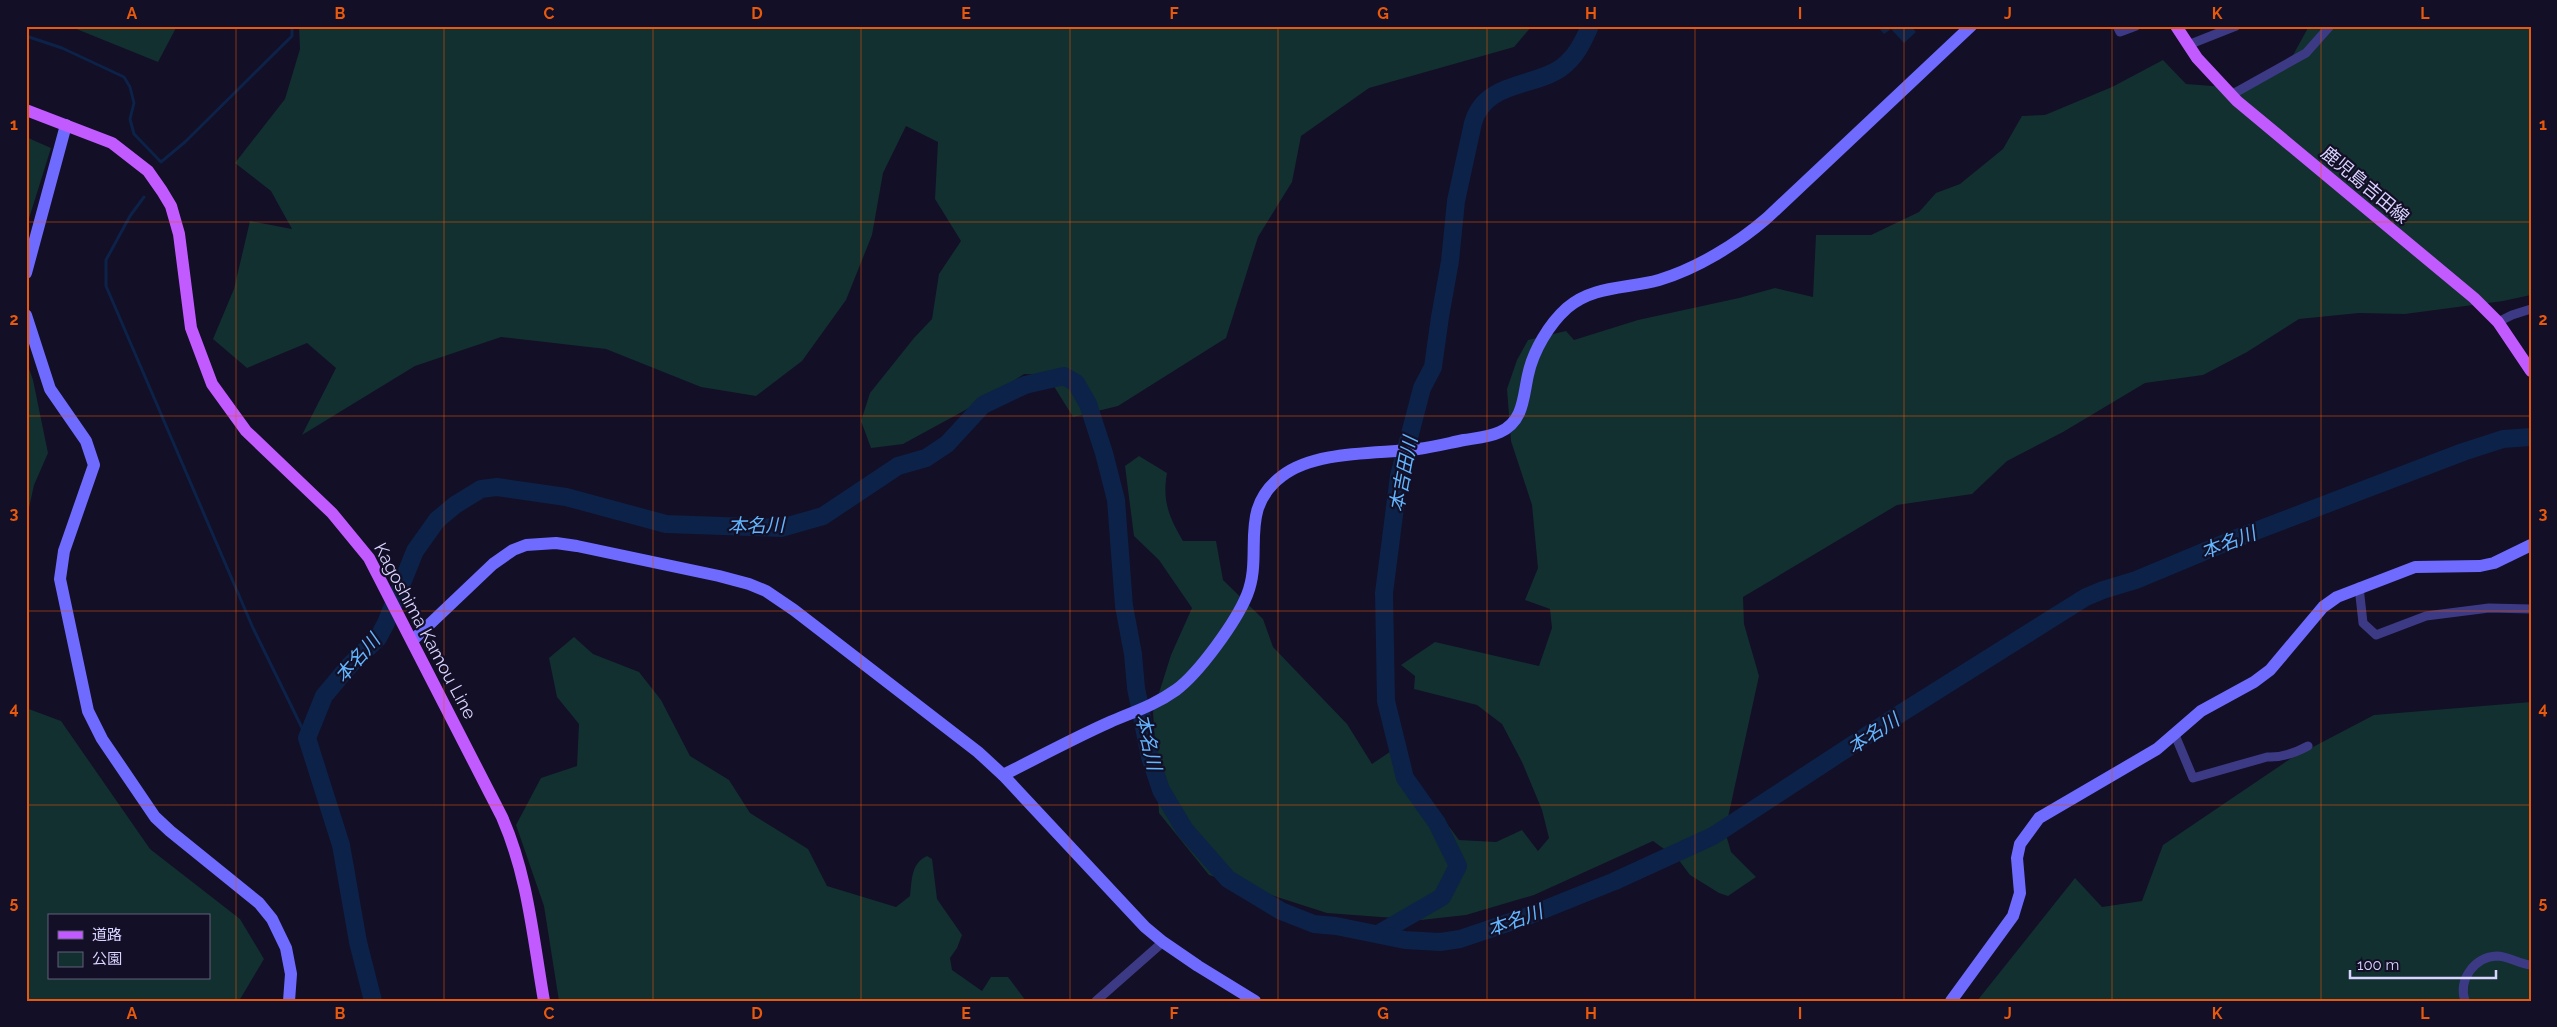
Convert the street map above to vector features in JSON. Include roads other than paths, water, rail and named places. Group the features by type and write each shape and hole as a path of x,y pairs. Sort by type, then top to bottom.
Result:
{"main road":[{"name":"鹿児島吉田線","path":"2176,26 2212,77 2231,95 2474,298 2498,322 2531,371"},
{"name":"Kagoshima Kamou Line","path":"26,110 96,135 130,155 148,171 172,206 179,234 191,328 212,384 246,431 332,513 369,558 413,640 502,817 517,854 532,917 544,1001"}],"street":[{"path":"1003,775 1112,721 1154,704 1176,690 1192,676 1241,608 1248,592 1252,572 1255,516 1259,503 1274,483 1298,466 1389,450 1416,449 1492,434 1509,426 1519,414 1525,396 1528,374 1537,350 1553,323 1565,310 1582,297 1598,291 1659,280 1742,238 1767,218 1971,26"},
{"path":"2117,26 2120,32 2136,26"},
{"path":"2188,45 2236,26"},
{"path":"2231,95 2306,53 2330,26"},
{"path":"26,273 66,125"},
{"path":"2498,322 2531,309"},
{"path":"26,315 50,389 86,441 94,465 64,551 60,579 88,711 102,739 155,816 170,831 259,903 272,919 286,948 291,974 289,1001"},
{"path":"413,640 493,564 513,550 526,545 556,543 577,546 719,576 766,591 794,610 978,752 1003,775 1145,927 1163,942 1255,1001"},
{"path":"1951,1001 2013,916 2020,893 2017,858 2020,844 2029,829 2039,818 2157,749 2201,711 2254,682 2270,670 2323,607 2337,597 2359,587 2426,566 2480,566 2494,563 2531,545"},
{"path":"2359,587 2363,623 2376,635 2426,616 2489,608 2531,609"},
{"path":"2175,735 2192,778 2267,757 2284,756 2308,746"},
{"path":"1096,1001 1163,942"},
{"path":"2465,1001 2463,983 2469,972 2480,962 2499,956 2531,965"}],"water":[{"path":"1877,26 1911,26 1916,32 1904,43 1891,29 1884,34"}],"waterway":[{"path":"26,36 62,48 124,77 130,87 134,103 130,119 134,134 161,162 185,142 292,36 292,26"},
{"name":"本吉田川","path":"1378,934 1442,897 1458,866 1437,823 1405,778 1386,701 1384,593 1399,476 1422,388 1433,367 1450,261 1456,201 1473,123 1479,109 1498,92 1537,79 1566,64 1585,38 1590,26"},
{"path":"144,197 130,216 106,260 106,286 253,628 307,738"},
{"name":"本名川","path":"373,1001 358,942 341,845 307,738 324,696 349,666 378,638 415,551 437,520 455,505 481,489 497,487 566,497 666,524 781,528 823,516 898,466 926,458 947,444 983,405 1025,385 1064,376 1076,383 1088,404 1104,453 1116,500 1124,606 1133,654 1136,688 1150,757 1161,790 1185,830 1228,879 1281,911 1314,924 1336,926 1405,940 1440,942 1460,939 1528,916 1615,881 1713,836 1895,717 2086,597 2136,580 2232,540 2463,452 2503,439 2531,437"}]}
